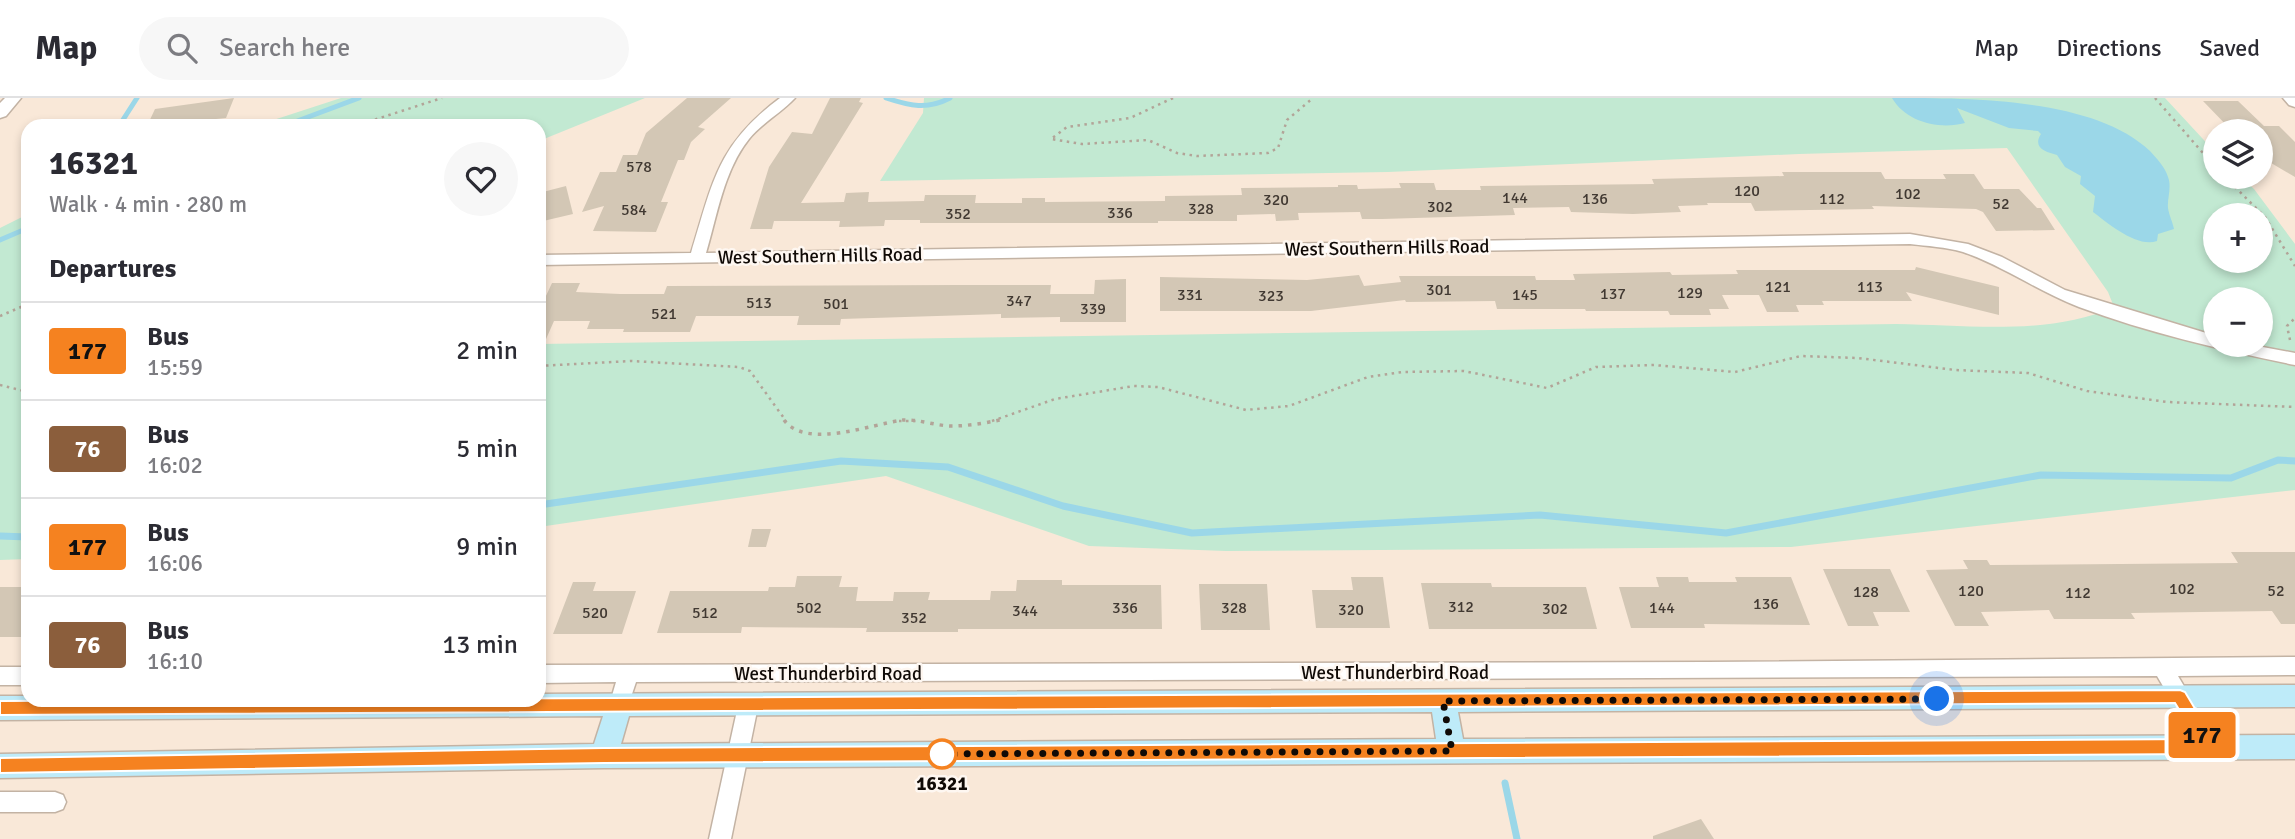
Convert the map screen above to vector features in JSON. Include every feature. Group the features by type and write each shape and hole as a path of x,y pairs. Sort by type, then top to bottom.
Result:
{"main road":[{"name":"West Thunderbird Road","path":"546,706 2295,696"},
{"path":"1443,701 1452,751"},
{"path":"604,756 619,706"},
{"name":"West Thunderbird Road","path":"0,708 310,707"},
{"path":"0,766 604,756 2295,747"}],"street":[{"path":"0,113 13,98"},
{"path":"697,257 719,189 739,143 788,98"},
{"path":"2291,98 2295,102"},
{"name":"West Southern Hills Road","path":"546,260 1921,240 1963,247 1997,260 2060,294 2203,338"},
{"path":"2273,351 2294,353"},
{"name":"West Thunderbird Road","path":"546,674 1708,671 2295,666"},
{"path":"2162,667 2210,747"},
{"path":"619,706 629,673"},
{"path":"0,676 21,676"},
{"path":"720,839 748,706"},
{"path":"0,802 55,802"}],"path":[{"path":"377,119 442,98"},
{"path":"1173,98 1141,115 1118,121 1074,123 1058,131 1051,139 1057,142 1158,141 1176,152 1190,154 1268,153 1278,148 1287,120 1313,98"},
{"path":"2155,98 2203,153"},
{"path":"2237,189 2267,218 2280,236 2295,266"},
{"path":"0,316 21,307"},
{"path":"2294,353 2287,326 2295,318"},
{"path":"546,366 631,361 739,367 750,371 789,426 802,433 826,434 906,420 950,426 976,424 999,420 1055,398 1135,386 1158,387 1246,410 1289,406 1368,377 1402,372 1464,371 1547,388 1595,367 1654,365 1735,372 1801,356 1858,358 1955,370 2028,373 2087,391 2167,402 2295,407"},
{"path":"0,385 21,390"}],"green space":[{"path":"341,98 645,98 546,138 546,119 276,119"},
{"path":"924,98 2165,98 2203,139 2203,189 2254,189 2264,203 2203,203 2203,273 2273,273 2273,214 2295,244 2295,490 1791,547 1226,551 1089,546 886,476 546,526 546,344 1896,324 2007,327 2062,322 2114,307 2108,292 2007,148 1388,172 880,181 923,113"},
{"path":"21,218 21,559 0,560 0,228"}],"water":[{"path":"1892,98 1994,101 2065,111 2098,120 2126,134 2150,151 2167,173 2170,185 2168,208 2174,229 2158,234 2157,241 2149,242 2132,238 2107,223 2093,212 2095,196 2080,184 2081,176 2065,167 2057,155 2039,146 2041,134 2038,131 2009,128 1957,108 1965,123 1945,125 1924,122 1906,113"}],"building":[{"path":"234,98 226,118 150,119 155,109"},
{"path":"687,98 731,98 698,127 705,129 691,142 684,160 678,160 661,202 668,202 656,232 593,231 604,206 582,212 600,172 616,172 623,155 637,155 646,133"},
{"path":"830,98 861,98 859,102 863,103 801,203 844,202 846,193 869,192 868,202 924,201 925,195 976,195 975,203 1022,203 1022,198 1045,198 1045,202 1165,201 1165,196 1242,195 1241,188 1357,185 1358,189 1401,188 1399,183 1434,183 1436,190 1481,190 1480,186 1654,184 1652,179 1784,176 1782,172 1881,172 1885,179 1946,179 1943,174 1974,174 1984,189 2019,189 2037,208 2041,208 2055,230 1996,231 1983,212 1976,209 1872,206 1874,209 1755,211 1751,203 1707,203 1708,205 1678,206 1681,212 1633,214 1571,212 1569,207 1513,208 1515,215 1382,219 1362,219 1360,212 1298,213 1299,220 1276,221 1275,214 1237,215 1237,221 1158,223 920,223 920,220 885,220 884,226 839,227 840,221 774,221 772,229 750,229 769,167 792,132 812,134"},
{"path":"2203,101 2238,101 2257,119 2220,119"},
{"path":"2273,126 2279,126 2295,142 2295,177 2273,164"},
{"path":"566,186 573,214 546,220 546,191"},
{"path":"1916,267 1999,287 1999,315 1906,292 1912,301 1822,301 1824,305 1796,305 1799,312 1767,312 1759,295 1722,295 1729,309 1709,309 1711,315 1670,315 1668,311 1497,309 1495,301 1405,300 1311,311 1160,311 1160,277 1307,280 1359,275 1364,286 1401,282 1399,276 1535,276 1536,280 1575,280 1573,274 1738,274 1736,270 1915,270"},
{"path":"1126,279 1126,322 1060,322 1060,317 1001,318 1001,314 841,319 840,325 797,325 799,316 696,316 690,332 623,332 624,329 587,329 590,321 554,321 546,339 546,296 552,283 580,283 576,292 620,294 664,294 667,286 1051,285 1050,294 1094,294 1095,280"},
{"path":"752,529 771,529 766,547 748,547"},
{"path":"2231,552 2295,552 2295,624 2281,624 2272,611 2131,613 2135,619 2054,619 2049,610 1981,612 1989,626 1955,626 1926,570 1968,569 1963,560 1987,560 1990,565 2238,563"},
{"path":"1823,569 1890,569 1910,612 1873,612 1879,626 1848,626"},
{"path":"797,576 842,576 839,587 858,587 856,601 893,601 894,592 930,592 928,600 990,600 991,591 1016,591 1017,580 1062,580 1062,585 1161,585 1162,629 866,632 867,628 742,627 741,633 657,633 670,591 768,591 769,587 795,587"},
{"path":"1351,577 1383,577 1390,628 1316,628 1312,590 1353,590"},
{"path":"1656,577 1688,577 1689,582 1737,582 1735,577 1791,577 1810,625 1704,624 1705,628 1631,628 1619,587 1659,587"},
{"path":"573,582 596,582 593,591 636,591 622,634 553,634"},
{"path":"1421,583 1491,583 1492,587 1586,587 1597,629 1429,629"},
{"path":"1199,584 1267,584 1270,630 1201,630"},
{"path":"0,587 21,587 21,637 0,637"},
{"path":"1701,819 1714,839 1653,839 1653,836"}],"waterway":[{"path":"124,119 137,98"},
{"path":"303,119 359,98"},
{"path":"886,98 918,106 950,98"},
{"path":"0,240 21,231"},
{"path":"546,504 841,461 948,467 1063,506 1192,533 1540,515 1726,533 2041,475 2231,478 2278,460 2295,461"},
{"path":"0,536 21,537"},
{"path":"1505,783 1517,839"}],"bus line":[{"name":"177","path":"0,708 1667,701 2180,696 2210,747 604,756 0,766"}],"place":[{"name":"16321","path":"942,754"}],"route":[{"path":"942,754 1452,751 1443,701 1937,699"}]}
